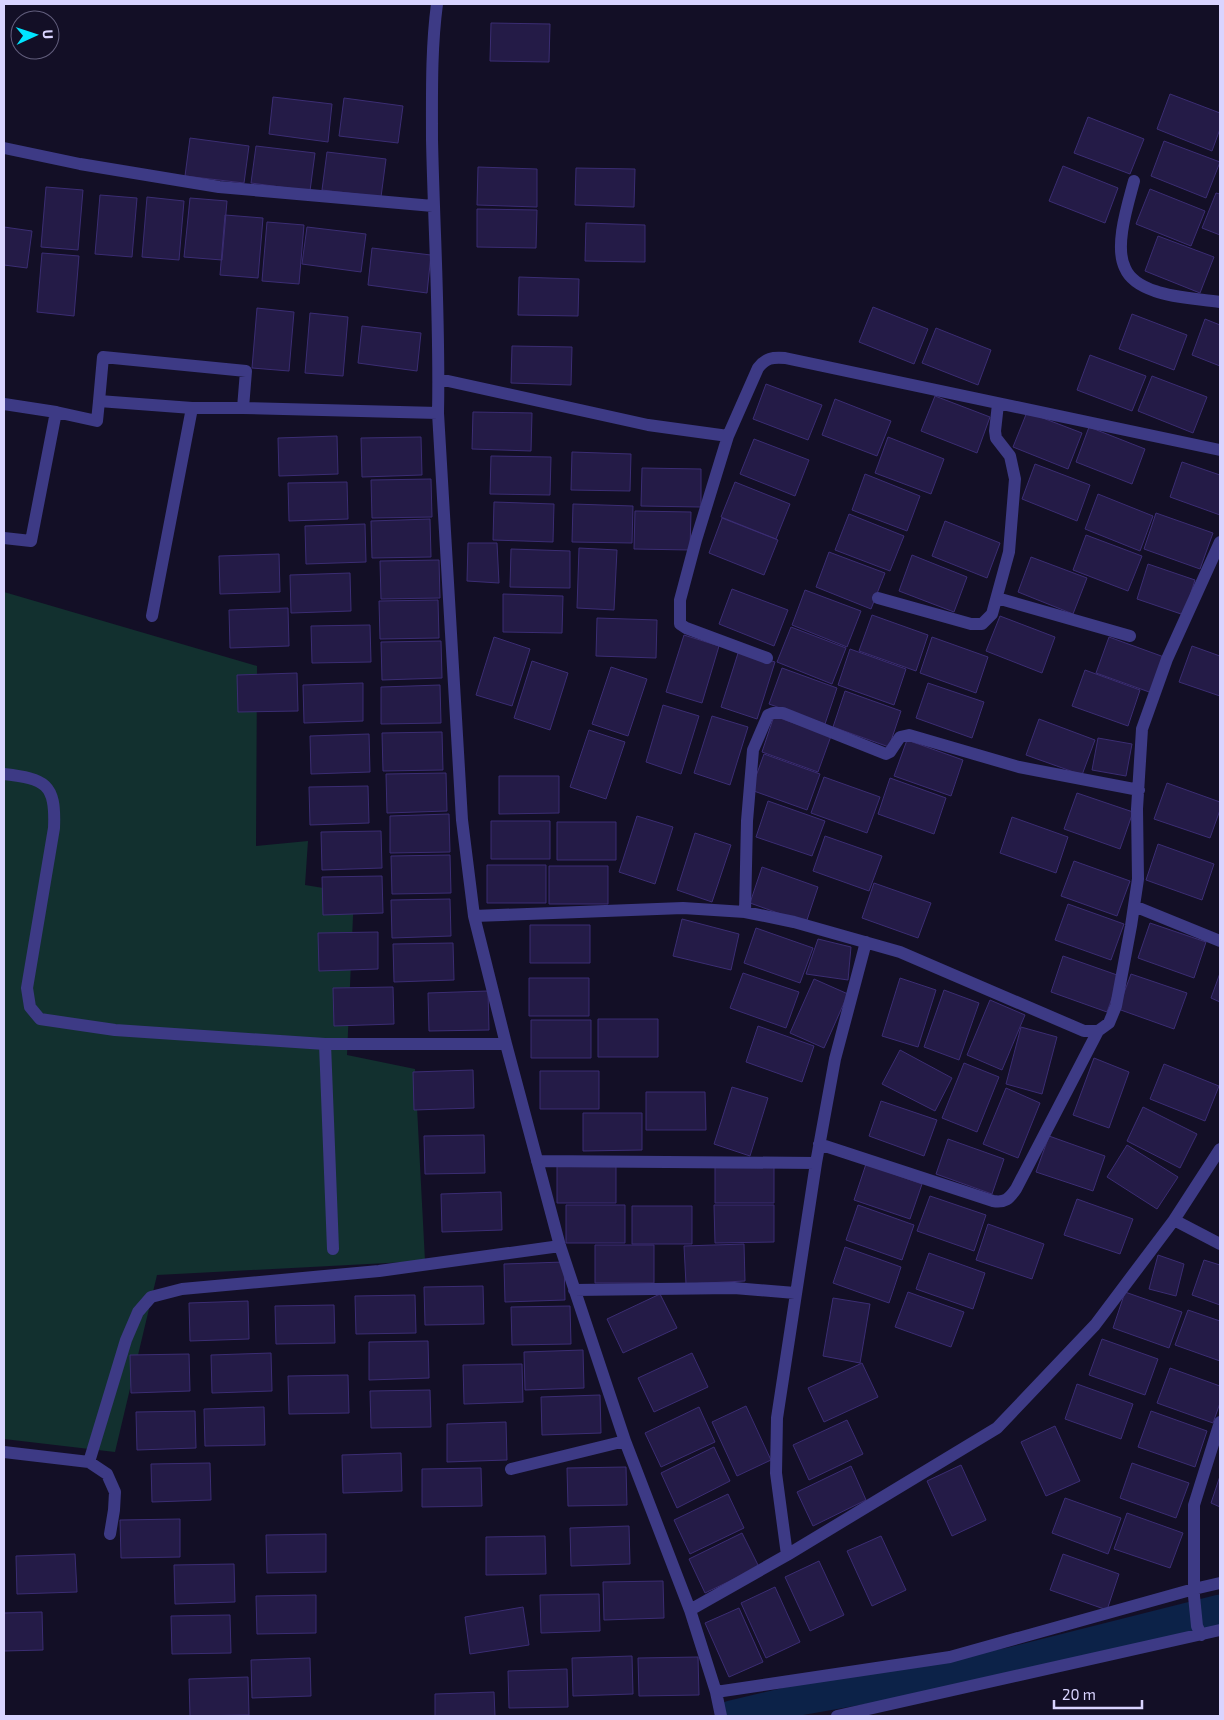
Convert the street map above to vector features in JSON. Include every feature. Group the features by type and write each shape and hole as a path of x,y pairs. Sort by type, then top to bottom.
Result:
{"street":[{"path":"437,4 432,75 433,206 439,379 438,413 462,820 474,916 560,1246 625,1441 690,1610 717,1696 721,1716"},
{"path":"4,148 80,164 218,187 433,206"},
{"path":"1134,180 1124,221 1121,247 1124,268 1140,285 1157,292 1220,302"},
{"path":"4,404 56,412 96,421 103,357 246,371 243,408"},
{"path":"766,658 686,628 680,624 680,600 728,436 758,368 764,360 772,357 785,358 1220,450"},
{"path":"439,379 648,425 728,436"},
{"path":"99,401 192,408 438,413"},
{"path":"878,598 971,624 982,624 992,614 1009,552 1015,479 1012,461 996,438 995,426 998,404"},
{"path":"152,616 192,408"},
{"path":"4,538 31,541 56,412"},
{"path":"819,1144 993,1201 1002,1202 1008,1199 1016,1189 1098,1031 1109,1023 1116,1006 1138,879 1142,729 1167,659 1220,542"},
{"path":"997,598 1130,636"},
{"path":"745,912 747,821 753,750 764,720 773,712 782,713 886,754 890,752 900,737 909,734 1019,767 1139,790"},
{"path":"4,774 26,776 41,781 52,796 55,808 54,828 27,988 30,1007 40,1019 115,1030 326,1044 506,1044"},
{"path":"1134,906 1220,941"},
{"path":"474,916 683,908 745,912 794,922 900,952 1084,1031 1098,1031"},
{"path":"787,1550 776,1473 777,1418 819,1144 835,1059 866,942"},
{"path":"326,1044 333,1249"},
{"path":"690,1610 787,1550 997,1428 1095,1325 1174,1220 1220,1149"},
{"path":"537,1161 816,1163"},
{"path":"1174,1220 1220,1244"},
{"path":"89,1462 126,1340 138,1312 151,1297 182,1289 379,1272 560,1246"},
{"path":"574,1290 734,1288 796,1293"},
{"path":"1199,1631 1194,1592 1194,1505 1220,1422"},
{"path":"510,1469 625,1441"},
{"path":"4,1452 89,1462 107,1474 115,1492 110,1534"},
{"path":"717,1696 950,1657 1194,1592 1220,1583"},
{"path":"837,1716 1199,1631 1220,1630"}],"green space":[{"path":"4,592 257,666 256,846 308,841 305,885 354,893 347,1055 415,1069 425,1261 157,1275 115,1452 4,1439"}],"building":[{"path":"491,23 550,24 549,62 490,61"},
{"path":"1170,94 1220,113 1220,129 1212,151 1157,129"},
{"path":"273,97 332,104 328,142 269,134"},
{"path":"344,98 403,106 398,143 339,136"},
{"path":"1088,117 1144,139 1130,174 1074,153"},
{"path":"190,138 249,146 244,183 185,176"},
{"path":"1164,141 1220,162 1206,198 1151,176"},
{"path":"256,146 315,153 310,191 251,183"},
{"path":"327,152 386,159 381,197 322,190"},
{"path":"1063,166 1118,188 1105,223 1049,201"},
{"path":"478,167 537,169 537,207 477,205"},
{"path":"576,168 635,169 634,207 575,205"},
{"path":"46,187 83,190 78,250 41,247"},
{"path":"1150,189 1205,211 1191,246 1136,224"},
{"path":"1216,193 1220,194 1220,235 1202,228"},
{"path":"100,195 137,198 132,257 95,254"},
{"path":"147,197 184,201 179,260 142,257"},
{"path":"190,198 227,201 222,260 184,257"},
{"path":"477,209 537,210 536,248 477,247"},
{"path":"225,215 263,218 258,278 220,275"},
{"path":"267,222 304,225 299,284 262,281"},
{"path":"586,223 645,225 645,262 585,261"},
{"path":"4,227 32,231 27,268 4,265"},
{"path":"307,227 366,234 361,272 302,264"},
{"path":"1158,236 1214,257 1200,293 1145,271"},
{"path":"372,248 431,255 427,293 368,285"},
{"path":"42,253 79,256 74,316 37,312"},
{"path":"519,277 579,279 578,316 518,315"},
{"path":"873,307 928,329 914,364 859,342"},
{"path":"257,308 294,312 289,371 252,368"},
{"path":"310,313 348,317 343,376 305,373"},
{"path":"1132,314 1187,335 1174,370 1119,349"},
{"path":"1205,319 1220,325 1220,366 1192,355"},
{"path":"362,326 421,333 417,371 358,363"},
{"path":"936,328 991,350 978,385 922,363"},
{"path":"512,346 572,347 571,385 511,383"},
{"path":"1090,355 1146,376 1132,411 1077,390"},
{"path":"1152,376 1207,397 1193,433 1138,411"},
{"path":"766,384 822,405 808,440 753,419"},
{"path":"935,396 990,417 977,453 921,431"},
{"path":"835,399 891,421 877,456 822,435"},
{"path":"473,412 532,413 531,451 472,449"},
{"path":"1027,412 1082,433 1068,469 1013,447"},
{"path":"1089,427 1145,449 1132,484 1076,462"},
{"path":"337,436 338,474 279,476 278,438"},
{"path":"421,437 422,475 362,477 361,438"},
{"path":"888,437 944,459 931,494 875,473"},
{"path":"754,439 809,460 795,496 740,474"},
{"path":"572,452 631,454 630,491 571,490"},
{"path":"491,456 551,457 550,495 490,494"},
{"path":"1182,462 1220,475 1220,515 1170,497"},
{"path":"1035,464 1090,485 1077,521 1022,499"},
{"path":"642,468 701,469 701,507 641,506"},
{"path":"865,474 920,496 907,531 852,510"},
{"path":"431,479 432,517 372,518 371,480"},
{"path":"347,482 348,519 289,521 288,483"},
{"path":"735,482 790,504 776,539 721,517"},
{"path":"1098,494 1153,516 1140,551 1085,529"},
{"path":"494,502 554,504 553,542 493,540"},
{"path":"573,504 633,506 632,543 572,542"},
{"path":"635,511 691,512 690,550 634,549"},
{"path":"1156,513 1213,533 1200,569 1144,549"},
{"path":"849,514 904,536 890,571 835,550"},
{"path":"722,518 778,540 764,575 709,553"},
{"path":"430,519 431,557 372,558 371,521"},
{"path":"945,521 1000,543 987,578 932,556"},
{"path":"365,524 366,562 306,564 305,526"},
{"path":"1086,535 1142,556 1128,591 1073,570"},
{"path":"468,543 497,543 499,583 467,581"},
{"path":"579,548 617,550 614,610 577,608"},
{"path":"511,549 570,551 570,588 510,587"},
{"path":"829,552 885,573 871,609 816,587"},
{"path":"279,554 280,592 220,594 219,556"},
{"path":"912,555 967,577 954,612 899,591"},
{"path":"1031,557 1087,578 1073,614 1018,592"},
{"path":"439,560 440,598 381,599 380,561"},
{"path":"1148,564 1195,580 1184,615 1137,599"},
{"path":"350,573 351,611 291,613 290,575"},
{"path":"732,589 788,610 774,646 719,624"},
{"path":"805,590 861,611 847,647 792,625"},
{"path":"503,594 563,596 562,633 503,632"},
{"path":"438,600 439,638 380,639 379,601"},
{"path":"288,608 289,646 230,648 229,610"},
{"path":"872,615 928,635 916,671 859,651"},
{"path":"1000,616 1055,637 1042,673 986,651"},
{"path":"597,618 657,620 656,658 596,656"},
{"path":"370,625 371,662 312,663 311,626"},
{"path":"791,627 846,648 832,684 777,662"},
{"path":"684,635 719,646 702,703 666,692"},
{"path":"494,637 530,649 512,706 476,695"},
{"path":"932,637 988,657 976,693 920,673"},
{"path":"1109,637 1164,657 1152,693 1096,673"},
{"path":"441,641 442,678 382,680 381,642"},
{"path":"1192,646 1220,656 1220,696 1179,682"},
{"path":"850,649 906,669 894,705 838,685"},
{"path":"739,650 775,662 757,719 721,707"},
{"path":"532,661 568,673 550,730 514,718"},
{"path":"611,667 647,679 628,736 592,724"},
{"path":"782,668 837,688 825,724 769,704"},
{"path":"1085,670 1140,690 1128,726 1072,706"},
{"path":"297,673 298,711 238,712 237,675"},
{"path":"363,683 363,721 304,723 303,685"},
{"path":"928,683 984,702 972,738 916,718"},
{"path":"440,685 441,723 381,724 381,687"},
{"path":"845,691 901,711 889,747 833,727"},
{"path":"663,705 699,716 681,774 646,762"},
{"path":"712,716 748,727 730,785 694,773"},
{"path":"774,716 831,736 818,772 762,752"},
{"path":"1039,719 1095,740 1082,775 1026,755"},
{"path":"589,730 625,742 606,799 570,787"},
{"path":"442,732 443,770 383,771 382,733"},
{"path":"369,734 370,772 311,774 310,736"},
{"path":"1098,738 1132,744 1126,776 1092,770"},
{"path":"907,740 963,760 951,796 894,776"},
{"path":"764,754 820,774 807,810 751,790"},
{"path":"446,773 447,811 387,813 386,774"},
{"path":"499,776 559,776 559,813 499,814"},
{"path":"824,777 880,797 867,833 811,813"},
{"path":"890,778 946,798 934,834 878,814"},
{"path":"1167,783 1220,802 1220,810 1210,838 1154,819"},
{"path":"368,786 369,823 310,825 309,787"},
{"path":"1077,793 1133,812 1120,849 1064,829"},
{"path":"768,801 825,821 812,856 756,837"},
{"path":"449,814 450,852 390,853 390,816"},
{"path":"637,816 673,827 655,884 619,872"},
{"path":"1012,817 1068,837 1056,873 1000,853"},
{"path":"491,821 550,821 550,859 491,859"},
{"path":"557,822 616,822 616,860 557,860"},
{"path":"381,831 382,868 322,870 321,832"},
{"path":"695,833 731,845 712,902 677,890"},
{"path":"825,836 882,856 869,891 813,871"},
{"path":"1158,844 1214,864 1202,900 1146,880"},
{"path":"450,855 451,893 392,894 391,856"},
{"path":"1074,861 1130,881 1117,916 1061,896"},
{"path":"487,865 546,865 546,903 487,903"},
{"path":"549,866 608,866 608,904 549,904"},
{"path":"762,867 818,887 806,923 750,903"},
{"path":"382,876 383,913 323,915 322,877"},
{"path":"874,883 931,903 918,938 862,918"},
{"path":"450,899 451,936 392,938 391,900"},
{"path":"1068,904 1124,924 1111,960 1055,940"},
{"path":"682,919 739,934 731,970 673,956"},
{"path":"1150,923 1206,942 1194,978 1138,958"},
{"path":"530,925 590,925 590,963 530,963"},
{"path":"756,928 813,948 800,983 744,963"},
{"path":"378,932 378,969 319,971 318,933"},
{"path":"818,939 851,947 848,980 806,974"},
{"path":"453,943 454,980 394,982 393,944"},
{"path":"1063,956 1120,976 1107,1012 1051,992"},
{"path":"743,973 799,992 786,1028 730,1008"},
{"path":"1220,973 1220,1002 1211,998"},
{"path":"1131,974 1187,993 1174,1029 1118,1009"},
{"path":"529,978 589,978 589,1016 529,1016"},
{"path":"900,978 936,990 918,1047 882,1036"},
{"path":"814,979 848,994 824,1048 790,1033"},
{"path":"393,987 394,1024 334,1026 333,988"},
{"path":"944,990 979,1003 959,1060 924,1047"},
{"path":"488,991 489,1030 429,1031 428,993"},
{"path":"990,1000 1025,1015 1002,1070 967,1055"},
{"path":"598,1019 658,1019 658,1057 598,1057"},
{"path":"531,1020 591,1020 591,1058 531,1058"},
{"path":"758,1026 814,1046 802,1082 746,1062"},
{"path":"1021,1027 1057,1037 1042,1094 1006,1084"},
{"path":"900,1050 952,1078 935,1111 882,1084"},
{"path":"1094,1058 1129,1072 1109,1128 1073,1115"},
{"path":"964,1063 999,1077 977,1132 942,1118"},
{"path":"1164,1064 1219,1086 1205,1121 1150,1099"},
{"path":"473,1070 474,1108 414,1110 413,1072"},
{"path":"540,1071 599,1071 599,1109 540,1109"},
{"path":"732,1087 768,1098 750,1156 714,1144"},
{"path":"1006,1088 1040,1103 1018,1158 983,1144"},
{"path":"646,1092 705,1092 706,1130 646,1130"},
{"path":"881,1101 937,1120 924,1156 869,1136"},
{"path":"1143,1107 1197,1134 1180,1168 1127,1141"},
{"path":"583,1113 642,1113 642,1150 583,1151"},
{"path":"484,1135 485,1173 425,1174 424,1136"},
{"path":"1049,1136 1105,1156 1093,1191 1036,1172"},
{"path":"948,1139 1004,1159 992,1194 936,1174"},
{"path":"1127,1145 1178,1177 1157,1209 1107,1177"},
{"path":"866,1164 922,1184 910,1219 854,1200"},
{"path":"616,1165 616,1203 557,1203 557,1166"},
{"path":"715,1165 774,1165 774,1203 715,1203"},
{"path":"501,1192 502,1230 442,1232 441,1194"},
{"path":"930,1196 986,1215 974,1251 917,1231"},
{"path":"1077,1199 1133,1219 1120,1254 1064,1235"},
{"path":"566,1205 625,1205 625,1243 566,1243"},
{"path":"714,1205 774,1205 774,1242 715,1243"},
{"path":"858,1205 914,1225 902,1260 846,1240"},
{"path":"632,1206 692,1206 692,1244 632,1244"},
{"path":"988,1224 1044,1244 1032,1279 976,1260"},
{"path":"744,1244 745,1281 686,1284 684,1246"},
{"path":"595,1245 654,1245 654,1283 595,1283"},
{"path":"845,1247 901,1267 889,1303 833,1283"},
{"path":"929,1253 985,1273 973,1309 916,1289"},
{"path":"1158,1255 1184,1264 1176,1296 1149,1289"},
{"path":"1204,1260 1220,1265 1220,1305 1192,1295"},
{"path":"564,1262 565,1300 505,1302 504,1264"},
{"path":"483,1286 484,1324 425,1325 424,1287"},
{"path":"908,1292 964,1312 951,1347 895,1327"},
{"path":"1125,1292 1182,1312 1169,1348 1113,1328"},
{"path":"660,1294 677,1328 623,1353 607,1319"},
{"path":"415,1295 416,1333 356,1334 355,1296"},
{"path":"833,1298 870,1304 860,1363 823,1356"},
{"path":"248,1301 249,1339 190,1341 189,1303"},
{"path":"334,1305 335,1343 276,1344 275,1306"},
{"path":"570,1306 571,1344 512,1345 511,1307"},
{"path":"1188,1310 1220,1321 1220,1361 1175,1345"},
{"path":"1102,1339 1158,1359 1145,1395 1089,1375"},
{"path":"428,1341 429,1378 369,1380 369,1342"},
{"path":"583,1350 584,1388 525,1390 524,1352"},
{"path":"271,1353 272,1391 212,1393 211,1355"},
{"path":"692,1353 708,1387 654,1412 638,1378"},
{"path":"189,1354 190,1391 131,1393 130,1355"},
{"path":"862,1363 878,1397 824,1422 808,1388"},
{"path":"522,1364 523,1402 464,1404 463,1365"},
{"path":"1170,1368 1220,1386 1220,1403 1213,1423 1157,1403"},
{"path":"348,1375 349,1413 289,1414 288,1376"},
{"path":"1077,1384 1133,1404 1121,1439 1065,1419"},
{"path":"430,1390 431,1427 371,1428 370,1391"},
{"path":"600,1395 601,1433 542,1435 541,1397"},
{"path":"746,1406 771,1460 737,1476 712,1422"},
{"path":"264,1407 265,1445 205,1446 204,1409"},
{"path":"699,1407 715,1442 661,1467 645,1433"},
{"path":"195,1411 196,1448 137,1450 136,1412"},
{"path":"1151,1411 1207,1431 1195,1467 1138,1447"},
{"path":"847,1420 863,1454 809,1480 793,1445"},
{"path":"506,1422 507,1460 447,1462 447,1424"},
{"path":"1055,1426 1080,1481 1046,1496 1021,1442"},
{"path":"714,1447 730,1481 677,1508 661,1473"},
{"path":"401,1453 402,1491 343,1493 342,1455"},
{"path":"210,1463 211,1500 152,1502 151,1464"},
{"path":"1132,1463 1189,1483 1176,1518 1120,1498"},
{"path":"961,1465 986,1520 952,1536 927,1481"},
{"path":"851,1466 866,1500 813,1526 797,1492"},
{"path":"626,1467 627,1505 568,1506 567,1468"},
{"path":"481,1468 482,1506 422,1507 422,1469"},
{"path":"1220,1476 1220,1507 1211,1503"},
{"path":"728,1494 744,1528 690,1554 674,1520"},
{"path":"1065,1498 1121,1518 1108,1554 1052,1533"},
{"path":"1127,1513 1183,1533 1170,1568 1114,1549"},
{"path":"180,1519 180,1557 121,1558 120,1520"},
{"path":"629,1526 630,1564 571,1566 570,1528"},
{"path":"742,1533 759,1567 705,1593 689,1559"},
{"path":"326,1534 326,1572 267,1573 266,1535"},
{"path":"545,1536 546,1574 486,1575 486,1537"},
{"path":"881,1536 906,1590 872,1606 847,1551"},
{"path":"75,1554 77,1592 17,1594 16,1556"},
{"path":"1063,1554 1119,1574 1107,1610 1050,1590"},
{"path":"819,1561 844,1615 810,1631 785,1577"},
{"path":"234,1564 235,1602 175,1604 174,1565"},
{"path":"663,1581 664,1618 604,1620 603,1582"},
{"path":"775,1587 800,1642 766,1658 741,1603"},
{"path":"599,1594 600,1631 541,1633 540,1595"},
{"path":"316,1595 316,1633 257,1634 256,1596"},
{"path":"523,1607 529,1645 470,1654 465,1617"},
{"path":"739,1608 763,1662 729,1677 705,1623"},
{"path":"42,1612 43,1650 4,1651 4,1613"},
{"path":"230,1615 231,1653 172,1654 171,1616"},
{"path":"632,1656 633,1694 573,1696 572,1658"},
{"path":"698,1657 699,1695 639,1696 638,1658"},
{"path":"310,1658 311,1696 252,1698 251,1660"},
{"path":"567,1669 568,1707 509,1708 508,1671"},
{"path":"248,1677 249,1715 190,1716 189,1679"},
{"path":"494,1692 495,1716 435,1716 435,1694"}],"waterway":[{"path":"731,1716 799,1700 1010,1663 1220,1610"}]}
